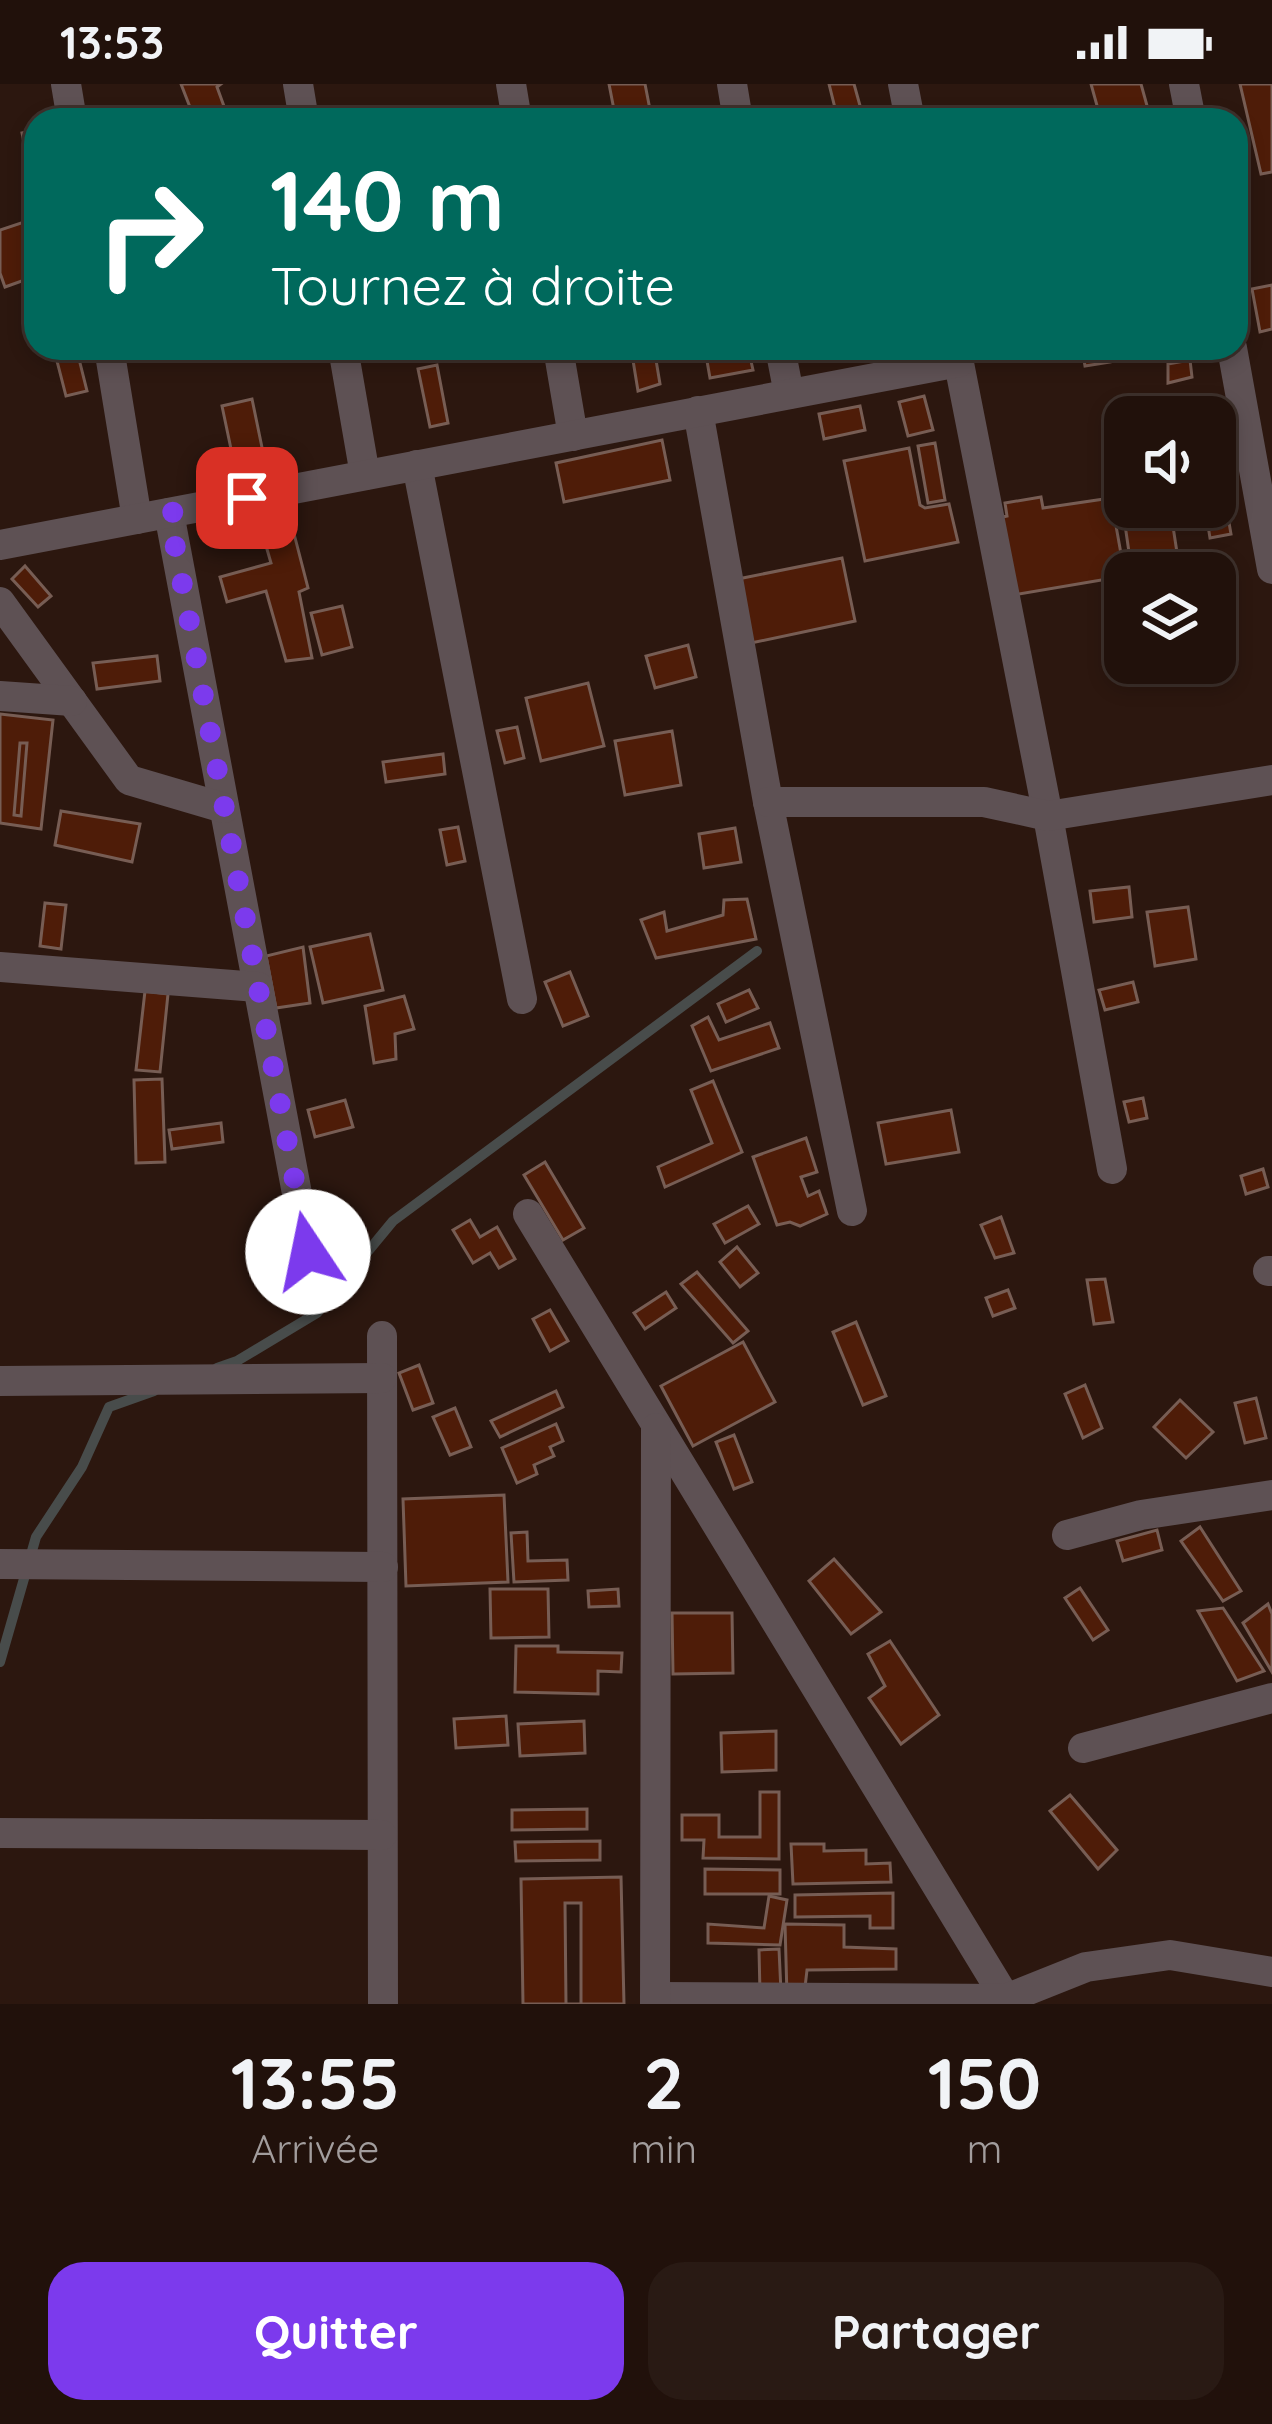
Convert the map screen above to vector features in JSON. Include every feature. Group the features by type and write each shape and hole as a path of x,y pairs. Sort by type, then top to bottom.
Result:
{"street":[{"path":"111,360 137,519"},
{"path":"345,360 365,475"},
{"path":"559,360 573,436"},
{"path":"782,360 789,394"},
{"path":"0,545 789,394 935,360"},
{"path":"958,360 1112,1168"},
{"path":"1234,360 1272,569"},
{"path":"698,411 768,802 852,1211"},
{"path":"417,465 522,999"},
{"path":"169,513 308,1252"},
{"path":"0,602 129,780 224,808"},
{"path":"0,696 72,701"},
{"path":"768,802 984,802 1048,816 1272,780"},
{"path":"0,967 258,987"},
{"path":"528,1214 1007,2002"},
{"path":"382,1336 382,2004"},
{"path":"0,1381 382,1378"},
{"path":"656,1424 655,2000 1007,2002 1086,1967 1170,1954 1272,1972"},
{"path":"1067,1535 1141,1515 1272,1495"},
{"path":"0,1564 383,1567"},
{"path":"1083,1748 1272,1698"},
{"path":"0,1833 382,1835"}],"building":[{"path":"181,84 221,84 217,87 225,108 190,108"},
{"path":"609,84 645,84 650,108 614,108"},
{"path":"829,84 854,84 861,108 835,108"},
{"path":"1091,84 1141,84 1148,108 1098,108"},
{"path":"1240,84 1272,84 1272,172 1261,174"},
{"path":"24,222 24,280 5,287 0,273 0,230"},
{"path":"1272,285 1272,329 1260,332 1252,289"},
{"path":"79,360 87,391 66,396 57,361"},
{"path":"633,360 656,360 660,384 638,391"},
{"path":"751,360 753,370 710,378 707,361"},
{"path":"1084,360 1110,360 1110,362 1085,366"},
{"path":"1190,360 1192,377 1168,383 1168,364"},
{"path":"437,365 448,423 430,427 418,369"},
{"path":"924,396 933,430 908,436 899,402"},
{"path":"252,399 265,462 235,468 222,406"},
{"path":"860,406 865,430 824,439 819,414"},
{"path":"662,440 670,480 564,502 556,463"},
{"path":"935,443 945,500 928,503 918,446"},
{"path":"909,448 920,505 949,504 958,542 865,561 844,461"},
{"path":"1041,497 1043,508 1104,499 1104,528 1116,528 1121,552 1104,552 1104,580 1013,595 998,518 1007,516 1005,503"},
{"path":"292,526 308,588 299,592 312,658 286,661 266,591 227,602 220,577 271,563 262,532"},
{"path":"1125,528 1173,528 1177,552 1129,552"},
{"path":"1208,528 1230,528 1231,534 1210,538"},
{"path":"842,558 855,621 751,643 738,579"},
{"path":"25,566 51,596 38,607 12,579"},
{"path":"342,606 352,647 322,655 311,613"},
{"path":"688,645 696,677 655,688 646,656"},
{"path":"157,656 160,681 97,689 93,663"},
{"path":"588,683 604,746 541,761 526,698"},
{"path":"0,714 53,720 41,829 0,823"},
{"path":"517,727 524,758 505,763 497,731"},
{"path":"672,731 681,785 625,795 615,741"},
{"path":"20,743 27,743 21,816 14,815"},
{"path":"443,754 445,774 386,782 383,762"},
{"path":"61,811 140,824 132,862 55,845"},
{"path":"458,827 465,861 447,865 440,830"},
{"path":"735,828 741,862 704,868 699,834"},
{"path":"1129,887 1132,917 1094,922 1090,891"},
{"path":"747,899 756,939 656,958 641,920 664,912 667,931 723,915 724,900"},
{"path":"45,903 66,905 61,949 40,946"},
{"path":"1188,907 1196,959 1155,966 1147,912"},
{"path":"370,934 383,990 323,1003 310,947"},
{"path":"303,947 310,1003 276,1008 266,956"},
{"path":"570,972 588,1016 563,1026 545,982"},
{"path":"1133,982 1138,1002 1105,1010 1099,990"},
{"path":"749,990 758,1008 726,1022 718,1004"},
{"path":"145,991 168,994 160,1072 136,1070"},
{"path":"404,996 414,1029 395,1034 396,1059 374,1063 365,1006"},
{"path":"708,1017 719,1040 770,1023 779,1048 711,1071 692,1026"},
{"path":"162,1079 165,1162 136,1163 134,1080"},
{"path":"713,1081 742,1152 665,1187 658,1167 712,1143 691,1090"},
{"path":"1143,1098 1147,1118 1129,1122 1124,1102"},
{"path":"345,1100 353,1127 315,1137 308,1110"},
{"path":"951,1110 959,1152 886,1164 878,1123"},
{"path":"221,1123 223,1142 172,1149 169,1130"},
{"path":"806,1138 817,1172 801,1177 808,1196 819,1191 827,1214 800,1226 777,1225 753,1157"},
{"path":"545,1162 584,1228 563,1240 524,1175"},
{"path":"1263,1169 1268,1187 1246,1194 1241,1176"},
{"path":"748,1206 759,1224 725,1243 714,1224"},
{"path":"1001,1217 1014,1253 995,1258 981,1225"},
{"path":"470,1220 480,1237 497,1227 515,1259 499,1268 490,1253 473,1263 453,1230"},
{"path":"737,1247 758,1273 740,1287 720,1262"},
{"path":"697,1272 748,1331 733,1343 681,1284"},
{"path":"1105,1279 1113,1322 1094,1324 1087,1280"},
{"path":"1008,1290 1015,1308 993,1316 986,1298"},
{"path":"666,1292 676,1308 645,1329 634,1313"},
{"path":"550,1310 568,1341 550,1351 533,1319"},
{"path":"856,1322 886,1396 863,1405 833,1332"},
{"path":"743,1342 775,1402 693,1446 661,1386"},
{"path":"419,1365 433,1403 413,1410 399,1373"},
{"path":"1085,1385 1102,1428 1083,1438 1065,1394"},
{"path":"556,1391 563,1407 500,1437 491,1421"},
{"path":"1256,1398 1266,1438 1245,1443 1235,1403"},
{"path":"1180,1400 1213,1432 1186,1458 1154,1427"},
{"path":"455,1408 471,1447 450,1455 433,1417"},
{"path":"556,1424 563,1441 550,1447 554,1456 534,1465 537,1474 517,1483 502,1448"},
{"path":"734,1435 752,1482 734,1489 716,1442"},
{"path":"504,1495 508,1582 406,1586 403,1499"},
{"path":"1200,1527 1241,1591 1223,1601 1181,1541"},
{"path":"1157,1530 1162,1550 1123,1561 1117,1541"},
{"path":"527,1532 528,1561 567,1560 568,1580 514,1582 511,1533"},
{"path":"834,1559 881,1612 851,1634 809,1581"},
{"path":"1080,1588 1108,1630 1093,1640 1065,1598"},
{"path":"490,1589 548,1589 549,1637 491,1638"},
{"path":"618,1589 619,1606 589,1607 588,1591"},
{"path":"1268,1604 1272,1614 1272,1672 1243,1623"},
{"path":"1223,1608 1264,1671 1237,1681 1198,1611"},
{"path":"672,1613 732,1613 733,1673 673,1674"},
{"path":"890,1641 939,1715 901,1744 869,1698 885,1686 868,1654"},
{"path":"516,1646 622,1653 621,1672 598,1671 598,1694 515,1692"},
{"path":"506,1716 508,1745 456,1748 454,1719"},
{"path":"584,1721 585,1753 520,1756 518,1724"},
{"path":"776,1731 776,1770 722,1772 721,1733"},
{"path":"760,1792 779,1792 779,1859 703,1858 704,1840 682,1840 682,1815 719,1815 719,1837 760,1837"},
{"path":"1070,1795 1117,1850 1098,1869 1050,1811"},
{"path":"587,1809 587,1829 512,1830 512,1810"},
{"path":"600,1841 600,1860 516,1861 515,1842"},
{"path":"791,1844 824,1844 824,1851 866,1850 866,1864 890,1863 891,1882 793,1884"},
{"path":"705,1869 780,1870 780,1894 705,1894"},
{"path":"621,1877 624,2004 581,2004 581,1903 565,1903 566,2004 523,2004 521,1879"},
{"path":"893,1893 893,1928 870,1928 870,1916 795,1917 795,1895"},
{"path":"769,1896 787,1900 780,1945 708,1943 708,1924 764,1928"},
{"path":"785,1924 844,1925 844,1947 896,1949 896,1969 807,1970 804,1996 787,1996"},
{"path":"779,1949 781,1992 760,1993 759,1950"}],"waterway":[{"path":"217,1368 317,1313 393,1221 757,951"},
{"path":"0,1662 36,1537 82,1467 109,1407 154,1391"}],"route":[{"path":"247,498 169,513 308,1252"}]}
